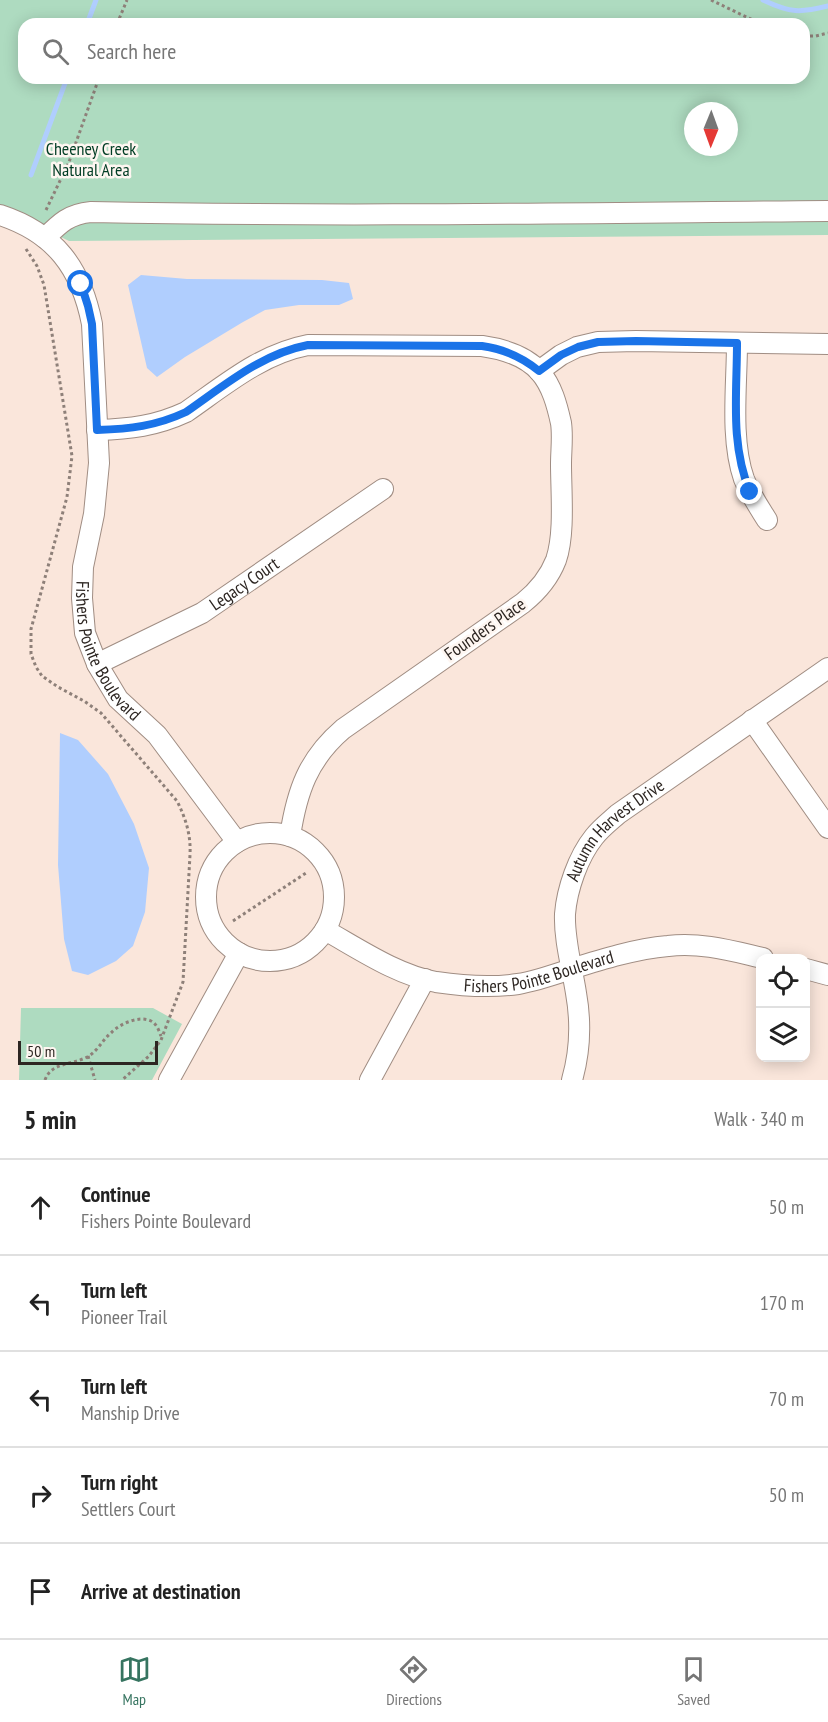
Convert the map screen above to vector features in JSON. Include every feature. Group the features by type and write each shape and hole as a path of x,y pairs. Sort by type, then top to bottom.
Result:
{"street":[{"path":"45,238 72,215 91,212 384,215 828,211"},
{"name":"Fishers Pointe Boulevard","path":"0,215 29,227 58,249 70,263 85,294 92,324 98,479 94,513 82,567 81,598 85,633 96,664 118,699 158,735 237,842"},
{"path":"97,430 147,426 174,417 186,412 266,357 308,345 482,346 507,352 539,371 561,355 578,347 598,342 828,344"},
{"path":"737,343 736,440 738,456 750,492 767,520"},
{"name":"Founders Place","path":"290,836 304,779 316,757 332,738 523,603 536,593 552,570 561,536 561,425 553,393 539,371"},
{"name":"Legacy Court","path":"96,664 202,613 383,489"},
{"name":"Autumn Harvest Drive","path":"574,1080 578,1044 578,1008 566,938 565,914 574,875 594,837 625,809 828,668"},
{"path":"752,720 828,828"},
{"path":"268,833 290,836 301,841 319,855 330,875 333,886 333,909 325,930 309,948 288,958 263,960 239,953 220,937 208,911 206,893 215,864 226,849 247,837 268,833"},
{"name":"Fishers Pointe Boulevard","path":"325,930 390,965 425,979 473,986 519,984 621,954 671,945 716,947 756,956"},
{"path":"169,1080 239,953"},
{"path":"810,970 828,975"},
{"path":"370,1080 425,979"}],"path":[{"path":"120,18 127,0"},
{"path":"711,0 748,18"},
{"path":"810,36 828,33"},
{"path":"45,213 69,162 97,84"},
{"path":"234,921 306,873"},
{"path":"45,1080 49,1073 57,1067 88,1056 113,1030 134,1021 142,1019 152,1021 162,1038"},
{"path":"88,1056 95,1080"}],"green space":[{"name":"Cheeney Creek Natural Area","path":"0,0 828,0 828,235 69,241 0,207"},
{"path":"21,1008 153,1008 182,1024 152,1080 19,1080"}],"water":[{"path":"141,275 187,279 322,280 349,283 353,299 339,305 299,305 265,310 185,357 157,377 147,368 128,285"},
{"path":"60,733 78,740 108,774 134,824 149,868 145,912 133,946 116,961 88,975 72,971 64,939 58,865"}],"waterway":[{"path":"89,18 96,0"},
{"path":"763,0 795,10 810,10 828,6"},
{"path":"31,175 65,84"}],"route":[{"path":"81,284 92,324 97,430 118,430 160,423 186,412 266,357 308,345 482,346 507,352 539,371 561,355 586,344 598,342 737,343 736,440 738,456 750,492"}]}
